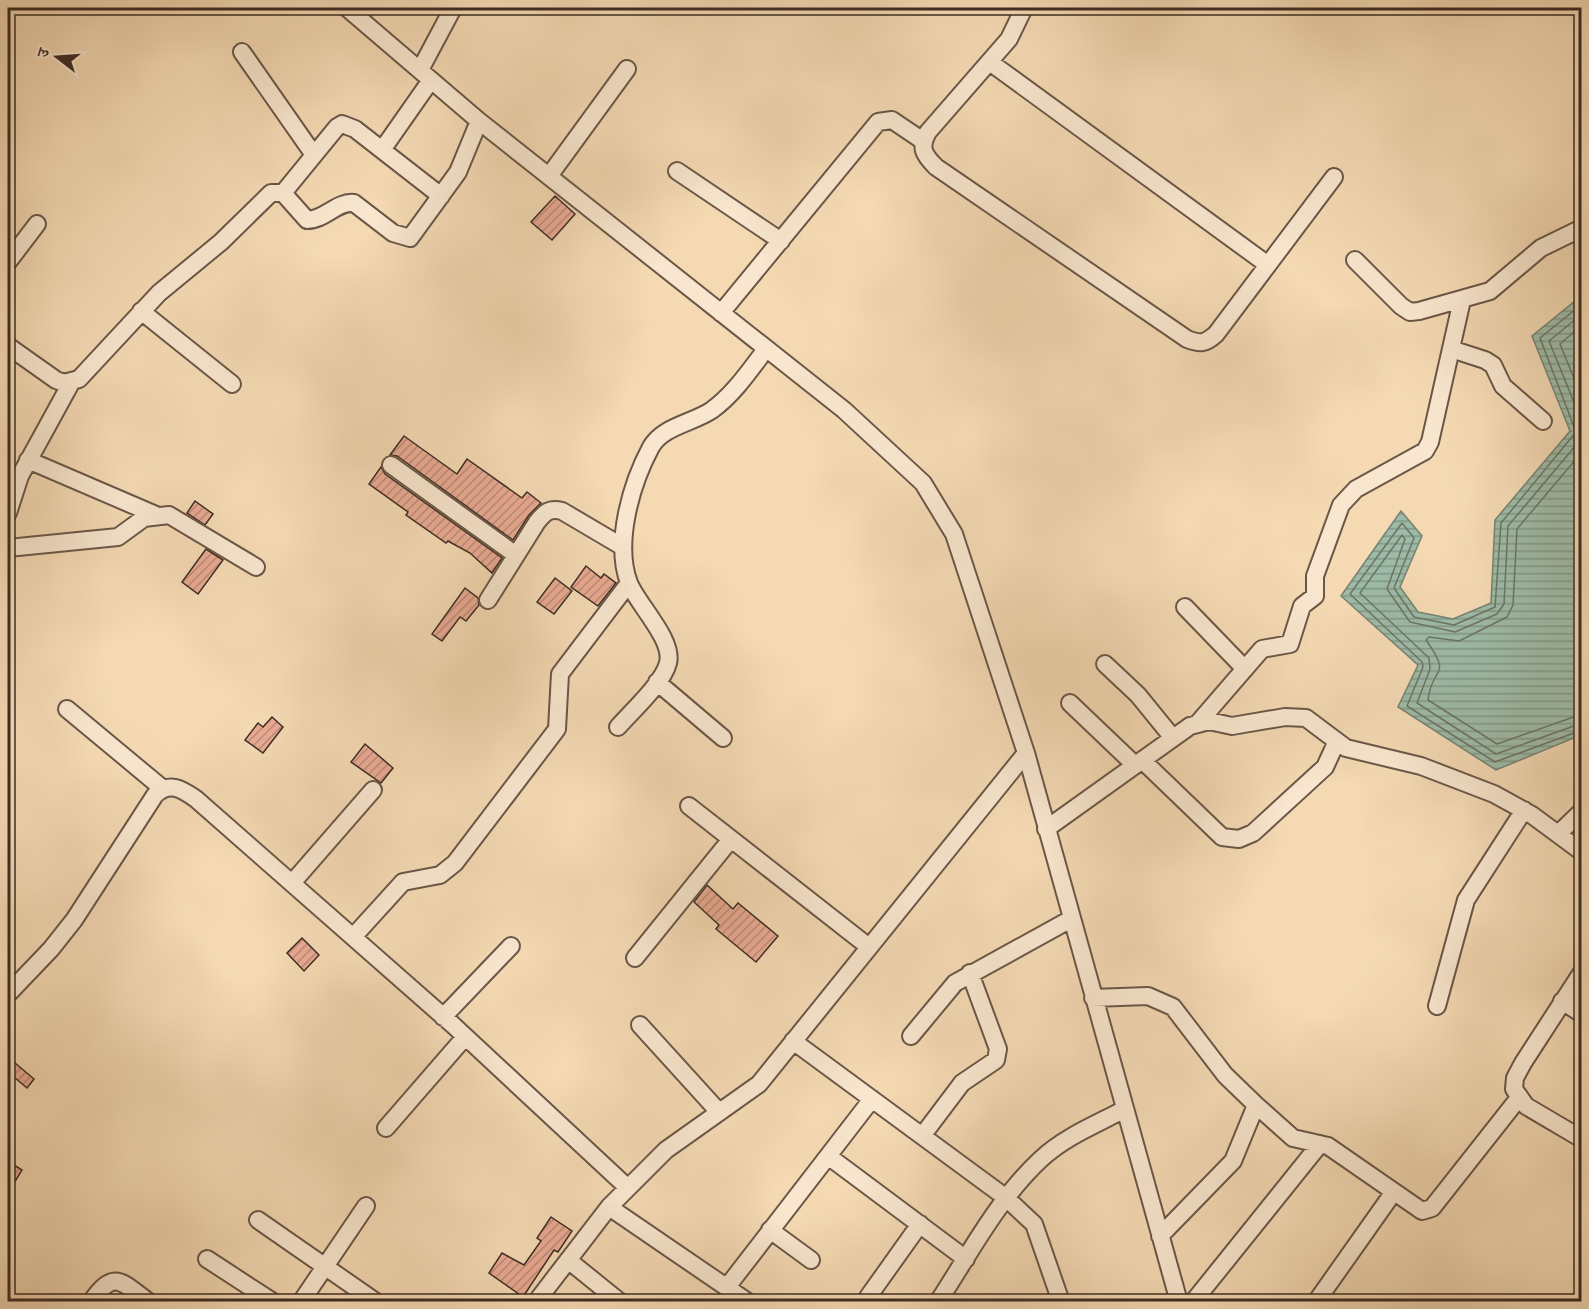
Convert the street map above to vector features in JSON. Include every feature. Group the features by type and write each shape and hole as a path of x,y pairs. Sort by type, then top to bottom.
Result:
{"street":[{"path":"347,8 479,121 844,410 923,483 941,508 954,534 1026,753 1179,1302"},
{"path":"382,150 426,75 453,8"},
{"path":"1024,8 1009,39 991,63 944,113 923,141 925,156 936,167 1187,339 1198,343 1207,342 1216,334 1334,177"},
{"path":"242,52 314,155"},
{"path":"991,63 1268,265"},
{"path":"549,176 627,69"},
{"path":"721,313 878,122 885,119 892,120 923,141"},
{"path":"8,346 57,380 70,382 85,375 141,311 177,277 221,242 271,193 283,193 307,220 315,220 348,202 354,203 393,233 405,238 415,234 458,172 479,121"},
{"path":"283,193 337,127 348,124 441,196"},
{"path":"677,171 781,240"},
{"path":"8,262 37,224"},
{"path":"1355,260 1401,306 1410,312 1490,291 1541,248 1581,228"},
{"path":"1046,829 1173,738 1198,723 1262,649 1290,644 1302,606 1315,596 1315,576 1341,505 1356,489 1425,451 1430,442 1462,300"},
{"path":"141,311 232,384"},
{"path":"618,727 657,682 668,664 669,652 629,583 623,548 637,482 658,438 720,404 766,349"},
{"path":"1451,349 1493,365 1503,386 1543,421"},
{"path":"8,513 14,473 28,460 70,382"},
{"path":"28,460 156,515"},
{"path":"391,465 516,555"},
{"path":"488,600 544,513 553,509 562,511 623,548"},
{"path":"8,548 118,537 144,518 169,515 256,567"},
{"path":"353,937 403,882 440,875 455,863 557,729 560,675 629,583"},
{"path":"1185,607 1245,669"},
{"path":"1106,664 1138,695 1173,738"},
{"path":"657,682 723,738"},
{"path":"1070,703 1222,837 1231,839 1253,833 1309,783 1325,767 1336,743"},
{"path":"67,709 162,788 175,787 184,790 443,1017 628,1188"},
{"path":"1198,723 1247,725 1295,716 1317,725 1336,743 1346,748 1421,766 1494,794 1559,833 1581,852"},
{"path":"536,1302 609,1207 666,1150 759,1084 1026,753"},
{"path":"8,994 51,949 74,920 162,788"},
{"path":"292,883 373,790"},
{"path":"689,806 869,947"},
{"path":"1437,1006 1466,900 1524,810"},
{"path":"1559,833 1581,811"},
{"path":"635,957 731,839"},
{"path":"911,1036 947,990 970,973 1071,919"},
{"path":"443,1017 511,946"},
{"path":"1581,972 1515,1078 1514,1089 1518,1099 1581,1139"},
{"path":"922,1136 962,1083 996,1060 998,1049 970,973"},
{"path":"1093,998 1148,996 1173,1007 1225,1075 1293,1138 1328,1146 1416,1209 1427,1211 1432,1208 1518,1099"},
{"path":"1562,1002 1581,1014"},
{"path":"640,1025 719,1112"},
{"path":"386,1128 465,1037"},
{"path":"794,1041 1005,1197 1034,1224 1040,1234 1059,1301"},
{"path":"727,1287 872,1099"},
{"path":"1160,1236 1233,1161 1256,1105"},
{"path":"938,1302 1005,1197 1042,1158 1061,1143 1125,1109"},
{"path":"1193,1302 1320,1144"},
{"path":"828,1156 966,1259"},
{"path":"1316,1302 1393,1192"},
{"path":"301,1302 366,1206"},
{"path":"609,1207 748,1302"},
{"path":"258,1220 376,1302"},
{"path":"868,1298 920,1224"},
{"path":"770,1230 811,1260"},
{"path":"207,1259 273,1302"},
{"path":"568,1260 620,1302"},
{"path":"91,1302 108,1281 116,1280 149,1302"}],"water":[{"path":"1581,296 1581,735 1496,770 1398,707 1418,665 1341,596 1401,511 1422,536 1400,587 1418,612 1453,619 1491,603 1495,520 1570,431 1532,336"}],"building":[{"path":"555,196 575,214 552,240 531,222"},
{"path":"404,436 457,474 467,459 522,498 527,492 541,503 529,515 513,540 397,456 390,455"},
{"path":"381,467 385,474 502,558 492,573 470,553 448,541 446,543 406,515 408,512 369,484"},
{"path":"195,501 213,514 205,525 187,513"},
{"path":"206,549 223,560 198,594 182,582"},
{"path":"586,566 601,578 604,574 616,583 598,606 571,587"},
{"path":"555,578 572,591 554,614 537,602"},
{"path":"465,588 478,598 479,605 466,621 460,617 442,641 432,634"},
{"path":"272,717 283,727 263,753 245,740 258,723 263,727"},
{"path":"365,744 393,768 381,783 351,762"},
{"path":"707,885 733,909 738,903 778,936 756,962 716,929 719,925 694,902"},
{"path":"302,938 319,955 304,971 287,953"},
{"path":"8,1057 34,1079 27,1088 8,1072"},
{"path":"8,1161 22,1170 8,1193"},
{"path":"551,1217 572,1231 558,1252 554,1250 523,1297 489,1273 502,1253 524,1265 541,1241 537,1238"}]}
